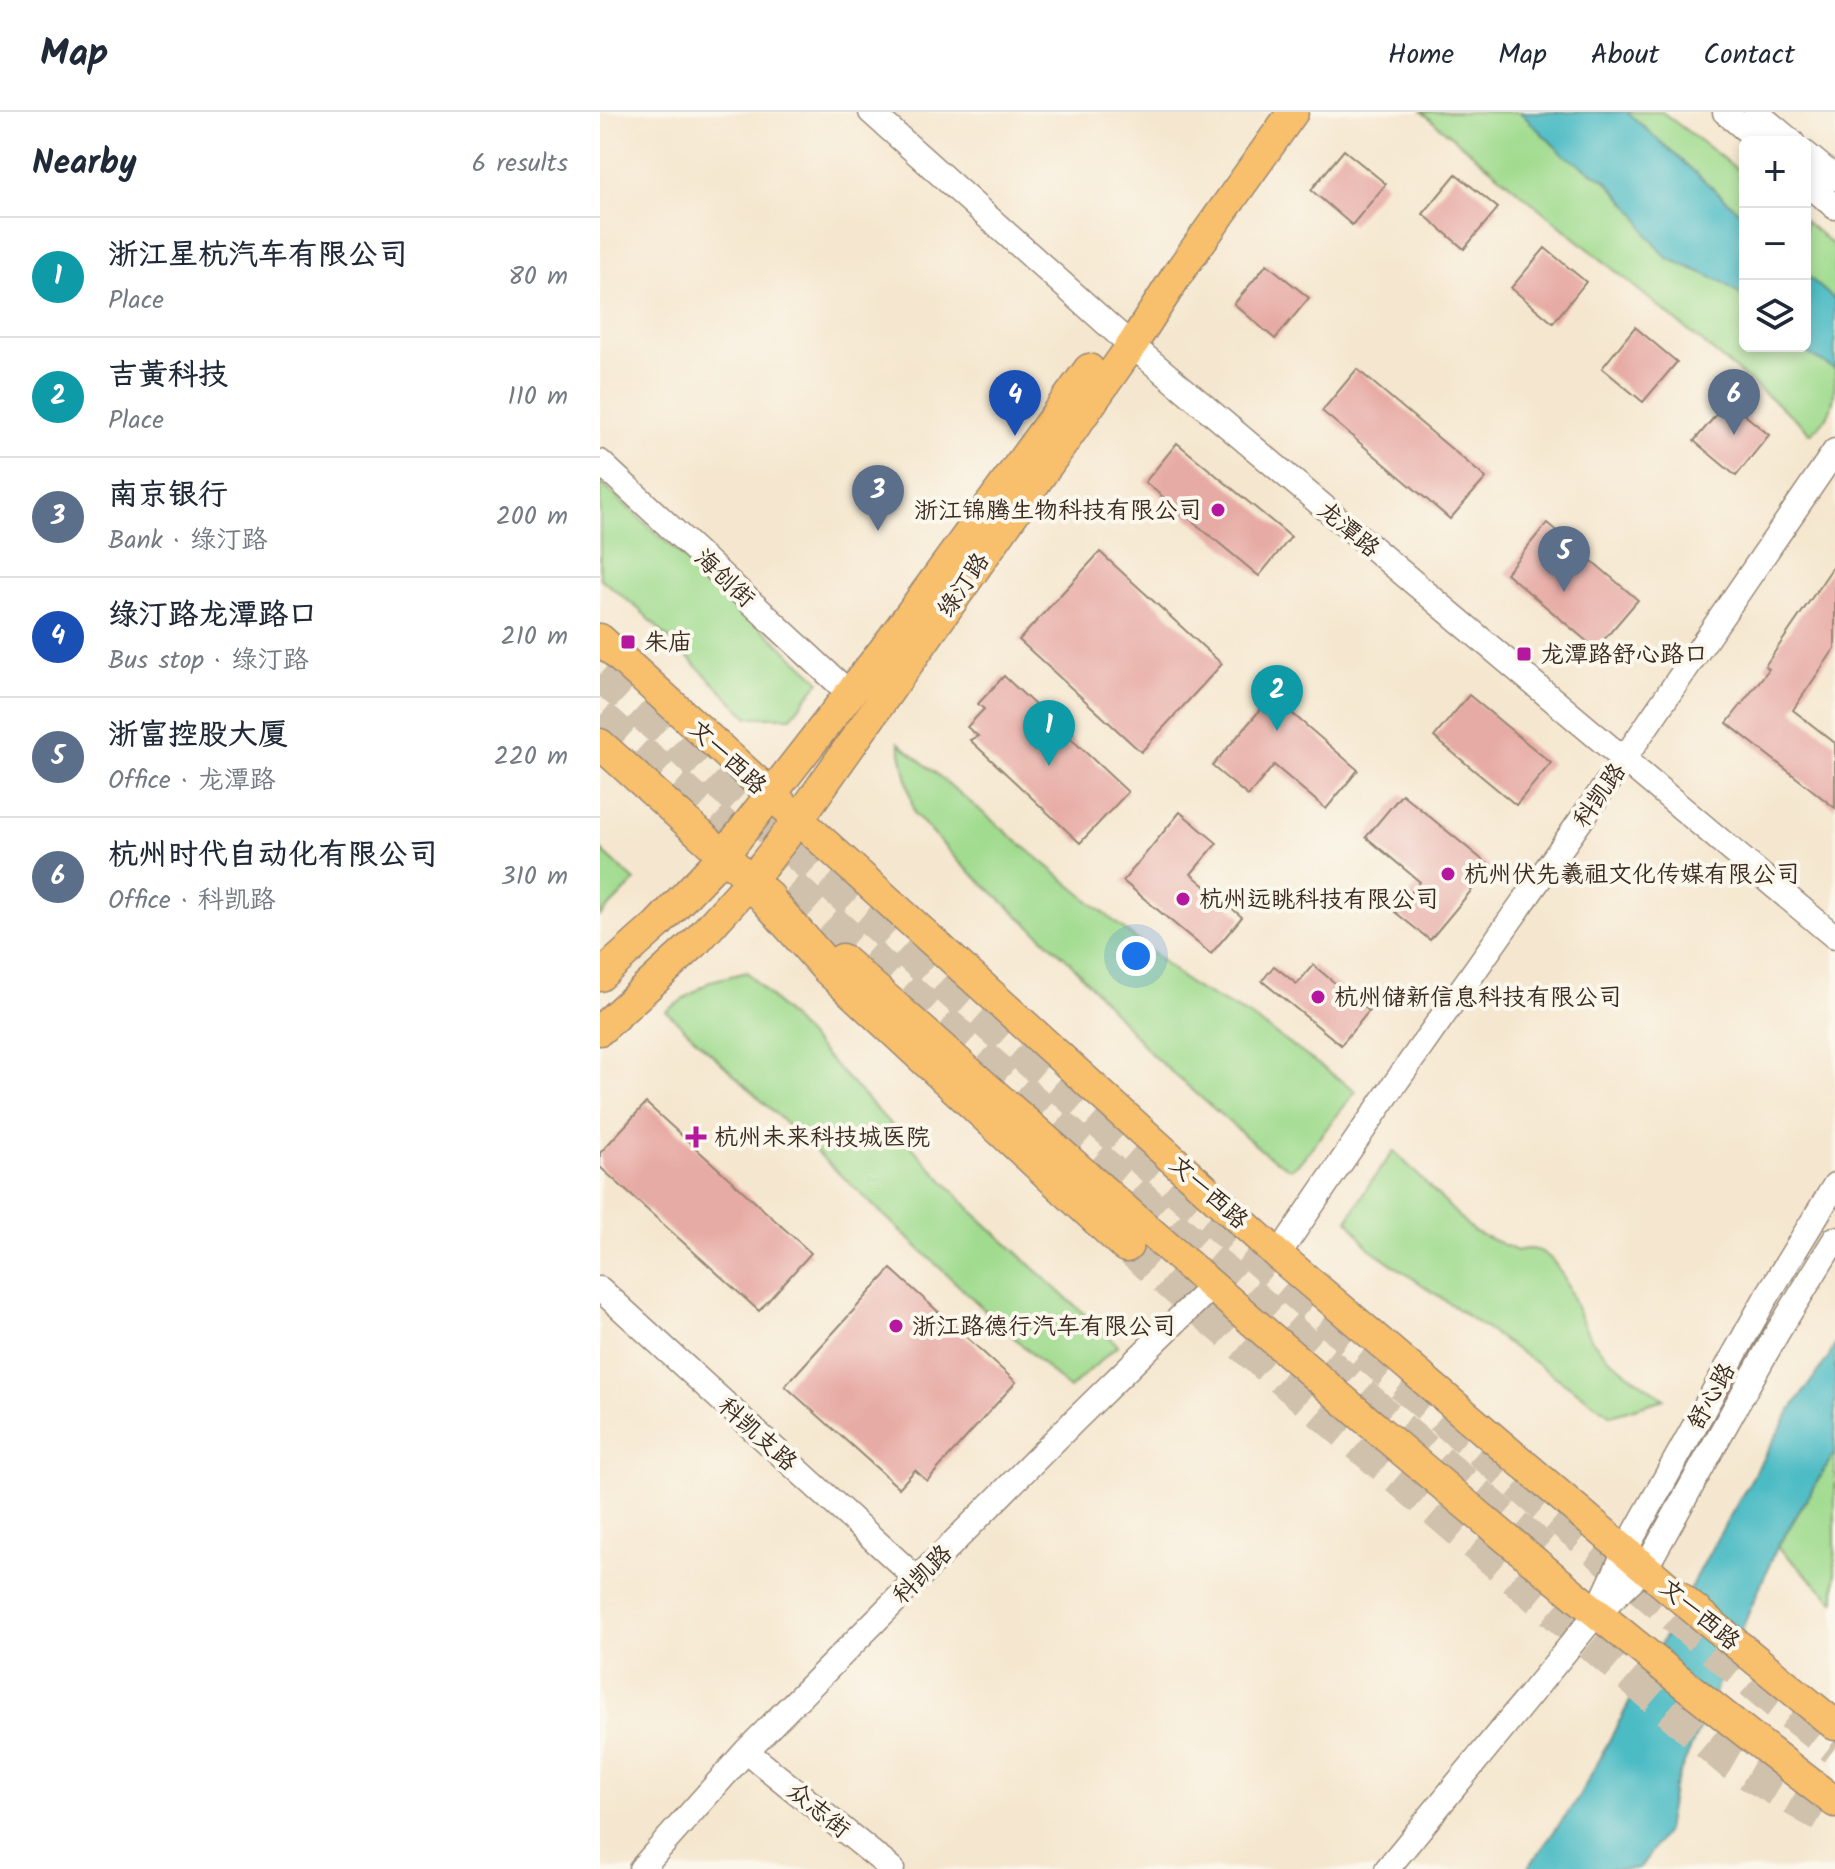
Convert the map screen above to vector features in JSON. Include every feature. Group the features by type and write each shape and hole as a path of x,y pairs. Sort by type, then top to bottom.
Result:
{"highway":[{"path":"751,881 827,967 1126,1245"}],"main road":[{"name":"绿汀路","path":"600,1030 696,942 751,881 798,820 1124,339 1269,112"},
{"name":"绿汀路","path":"600,976 657,925 723,856 1179,272 1293,112"},
{"name":"文一西路","path":"600,639 1278,1255 1678,1596 1835,1725"},
{"path":"600,744 1211,1287 1640,1649 1835,1802"}],"street":[{"name":"龙潭路","path":"871,112 1124,339 1835,937"},
{"path":"1725,112 1753,136"},
{"path":"1756,112 1785,136"},
{"path":"1811,158 1835,178"},
{"path":"1811,186 1835,207"},
{"name":"科凯路","path":"1278,1255 1835,451"},
{"name":"海创街","path":"600,462 850,694"},
{"name":"舒心路","path":"1636,1558 1764,1301 1835,1185"},
{"name":"舒心路","path":"1387,1869 1597,1613 1636,1558 1835,1239"},
{"name":"科凯路","path":"641,1869 746,1751 1211,1287"},
{"name":"科凯支路","path":"600,1289 917,1579"},
{"name":"众志街","path":"746,1751 892,1869"}],"green space":[{"path":"1422,112 1520,112 1564,155 1606,181 1638,215 1647,234 1667,258 1721,281 1739,294 1739,352 1805,352 1835,369 1834,398 1829,413 1810,434"},
{"path":"1627,112 1662,112 1739,170 1739,212"},
{"path":"1811,226 1835,247 1835,300 1811,279"},
{"path":"600,482 820,681 791,717 748,717 641,611 600,578"},
{"path":"899,743 1192,986 1250,1016 1356,1091 1301,1161 1291,1169 1267,1155 1152,1055 1068,960 959,862 914,813"},
{"path":"600,849 635,881 600,916"},
{"path":"747,972 976,1215 1118,1345 1069,1389 666,1011 711,981"},
{"path":"1394,1151 1473,1231 1517,1251 1533,1249 1546,1254 1565,1280 1592,1340 1617,1364 1664,1399 1611,1415 1369,1248 1348,1220"},
{"path":"1835,1452 1835,1602 1778,1547"}],"water":[{"path":"1520,112 1627,112 1739,212 1739,294 1721,281 1667,258 1647,234 1637,215 1607,181 1564,155"},
{"path":"1811,279 1835,300 1835,369 1805,352 1811,352"},
{"path":"1835,1344 1835,1452 1777,1547 1673,1789 1666,1831 1639,1869 1527,1869 1579,1797 1713,1546 1792,1408"}],"building":[{"path":"1344,150 1386,184 1352,225 1311,190"},
{"path":"1456,174 1498,208 1464,249 1423,214"},
{"path":"1545,248 1586,282 1553,323 1511,288"},
{"path":"1267,264 1309,298 1275,339 1234,304"},
{"path":"1635,327 1677,362 1643,402 1602,368"},
{"path":"1357,369 1486,478 1450,519 1322,411"},
{"path":"1728,401 1769,435 1736,476 1694,441"},
{"name":"浙江锦腾生物科技有限公司","path":"1177,443 1291,537 1259,576 1145,482"},
{"path":"1547,523 1638,600 1596,649 1506,573"},
{"path":"1100,552 1222,664 1141,752 1019,640"},
{"path":"1835,564 1835,648 1793,710 1835,743 1835,808 1727,723 1769,669 1765,666"},
{"path":"1004,676 1128,792 1080,843 970,740 978,736 967,727 984,709 978,704"},
{"path":"1469,695 1551,763 1516,805 1434,737"},
{"path":"1272,696 1358,770 1326,809 1274,765 1248,796 1212,766"},
{"name":"杭州伏先羲祖文化传媒有限公司","path":"1402,794 1491,867 1430,940 1395,912 1420,882 1366,837"},
{"name":"杭州远眺科技有限公司","path":"1180,812 1217,843 1191,874 1242,917 1211,954 1123,881"},
{"name":"杭州储新信息科技有限公司","path":"1313,965 1369,1011 1341,1045 1262,981 1274,966 1297,984"},
{"name":"杭州未来科技城医院","path":"646,1103 811,1253 759,1311 600,1167 600,1153"},
{"name":"浙江路德行汽车有限公司","path":"891,1269 1016,1382 927,1481 915,1470 899,1488 785,1386"}],"tunnel":[{"path":"600,674 889,936 1182,1194 1626,1575 1835,1748"},
{"path":"600,716 1403,1431 1550,1555"},
{"path":"1126,1245 1731,1763 1835,1823"}],"place":[{"name":"杭州时代自动化有限公司","path":"1734,435"},
{"name":"绿汀路龙潭路口","path":"1015,436"},
{"name":"浙江锦腾生物科技有限公司","path":"1218,510"},
{"name":"南京银行","path":"878,531"},
{"name":"浙富控股大厦","path":"1564,592"},
{"name":"朱庙","path":"628,642"},
{"name":"龙潭路舒心路口","path":"1524,654"},
{"name":"吉黄科技","path":"1277,731"},
{"name":"浙江星杭汽车有限公司","path":"1049,766"},
{"name":"杭州伏先羲祖文化传媒有限公司","path":"1448,874"},
{"name":"杭州远眺科技有限公司","path":"1183,899"},
{"name":"杭州储新信息科技有限公司","path":"1318,997"},
{"name":"杭州未来科技城医院","path":"696,1137"},
{"name":"浙江路德行汽车有限公司","path":"896,1326"}]}
